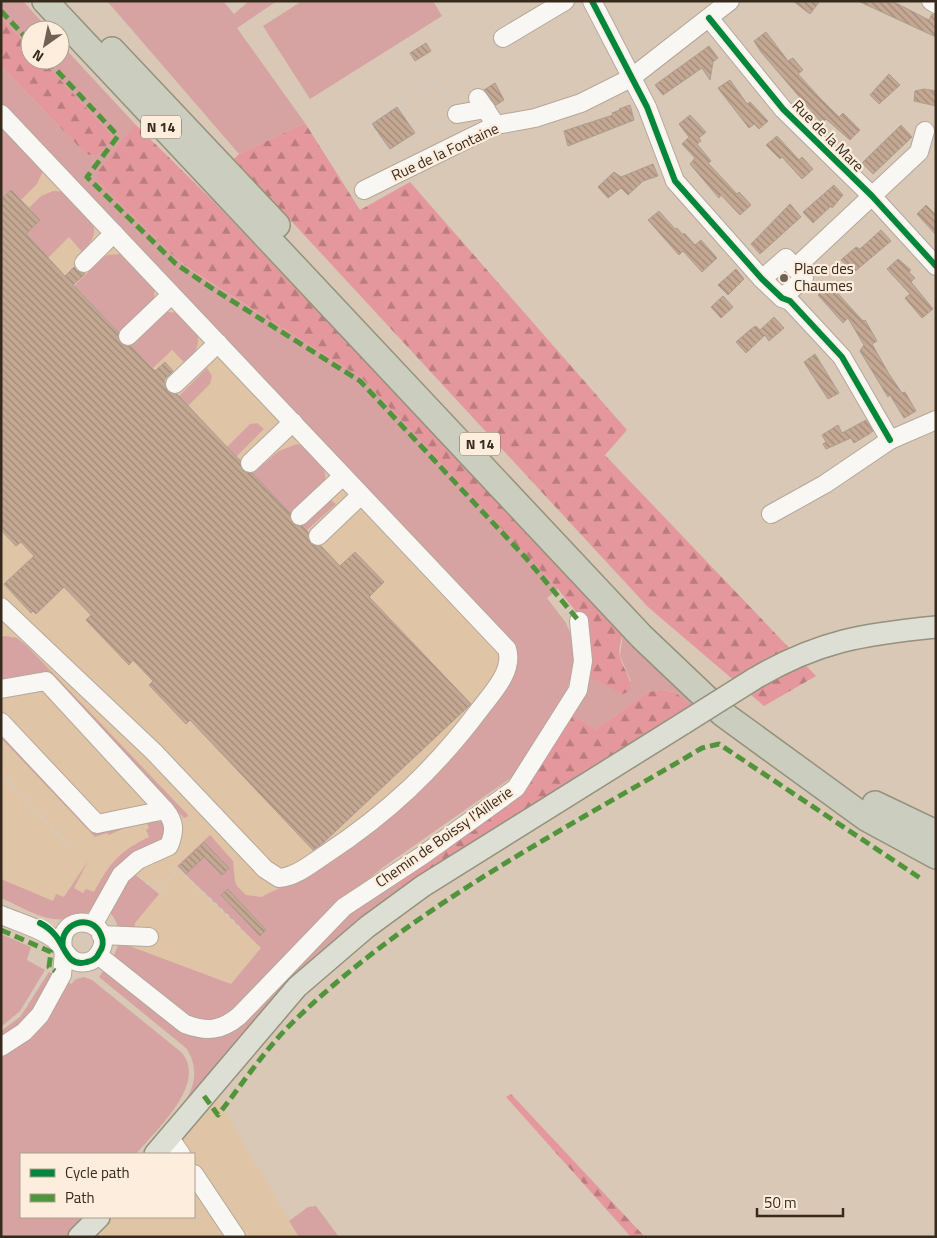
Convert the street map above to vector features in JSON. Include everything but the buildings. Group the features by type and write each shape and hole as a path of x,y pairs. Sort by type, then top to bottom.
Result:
{"highway":[{"name":"N 14","path":"51,3 654,629 735,705 875,804 936,838"},
{"name":"N 14","path":"51,3 642,637 731,720 866,818 936,856"},
{"path":"875,804 936,833"}],"main road":[{"path":"158,1153 175,1146 297,987 366,927 423,886 784,662 824,645 879,633 936,627"},
{"path":"79,1237 98,1218"}],"street":[{"path":"503,38 566,1"},
{"path":"592,1 647,107 676,181 760,276 782,298 790,301 842,357 890,440"},
{"name":"Rue de la Fontaine","path":"364,190 496,125 535,118 581,103 631,78 730,1"},
{"path":"931,1 936,4"},
{"name":"Rue de la Mare","path":"709,18 783,109 872,196 936,266"},
{"path":"457,114 482,104 496,125"},
{"path":"1,114 507,649 508,662 502,678 472,720 438,762 413,787 355,835 286,878 272,875 265,869 154,752 3,612"},
{"path":"795,268 919,152 925,131"},
{"path":"84,263 114,233"},
{"path":"760,276 786,258 804,278 782,298"},
{"path":"128,336 171,295"},
{"path":"176,384 218,343"},
{"path":"771,514 824,484 890,440 936,420"},
{"path":"250,463 293,422"},
{"path":"300,516 343,476"},
{"path":"318,536 361,495"},
{"name":"Chemin de Boissy l'Aillerie","path":"92,959 185,1024 201,1030 217,1029 228,1025 239,1016 344,906 423,855 516,788 578,690 583,661 579,621"},
{"path":"1,689 46,681 172,819 174,830 169,846 138,860 121,874 102,907 97,930 102,946 92,959 55,971"},
{"path":"1,722 97,824 164,810"},
{"path":"1,905 40,923 55,935 63,949"},
{"path":"1,915 53,938 73,961 92,959"},
{"path":"40,923 56,926 83,922 97,930 149,937"},
{"path":"1,1047 16,1039 33,1024 63,949 64,934 73,924"},
{"path":"195,1176 236,1237"}],"path":[{"path":"435,80 370,123 392,156 457,114"},
{"path":"400,103 423,136"},
{"path":"1,774 71,848"},
{"path":"135,872 159,892 177,869 211,901 219,905 244,933"},
{"path":"24,1009 55,971"}],"shaded area":[{"path":"1,1 23,1 40,20 20,20 20,37 1,17"},
{"path":"107,1 223,1 234,14 249,1 277,1 237,28 305,123 239,154"},
{"path":"302,1 433,1 442,16 310,99 263,26"},
{"path":"70,54 135,124 100,184 190,270 363,379 558,589 547,598 566,623 573,640 574,667 565,696 515,775 382,868 353,892 234,1017 195,1024 111,961 119,941 119,929 109,911 132,872 159,894 135,923 132,947 231,984 261,948 177,866 210,835 233,861 235,881 237,886 246,895 261,897 302,877 342,853 513,666 1,107 1,66 84,152 110,133 51,70 70,70"},
{"path":"1,66 62,157 537,586 566,623 515,775 382,868 353,892 250,996 118,948 119,923 109,911 93,901 59,914 1,888"},
{"path":"2,130 8,132 43,171 37,184 21,200 11,190 1,199"},
{"path":"53,191 67,195 85,212 92,223 94,234 82,252 69,237 48,258 26,234 40,220 29,208 41,196"},
{"path":"121,254 126,256 151,281 154,296 146,311 121,335 74,286 103,258 108,255"},
{"path":"166,312 180,313 198,335 198,344 193,354 185,363 172,350 153,368 129,343"},
{"path":"207,368 212,376 210,384 188,406 179,396"},
{"path":"257,423 264,429 236,457 227,447 250,424"},
{"path":"297,444 308,449 318,458 324,470 325,482 293,516 252,474 279,451"},
{"path":"330,499 336,504 306,531 300,524"},
{"path":"623,633 699,702 694,706 674,692 661,690 648,692 596,729 571,714 584,674 611,687 631,681 620,656"},
{"path":"1,637 17,638 27,646 188,815 187,817 184,818 52,677 1,684"},
{"path":"1,732 92,827 158,819 163,824 164,833 160,841 91,911 78,917 55,919 45,917 1,898 1,879 53,901 56,894 64,897 88,861 74,888 83,893 86,889 94,892 110,866 122,853 149,837 146,830 149,828 147,823 133,824 109,835 107,833 95,837 1,738"},
{"path":"395,877 404,891 373,909 353,925 158,1136 182,1106 193,1084 192,1061 186,1048 99,977 106,967 209,1034 320,937"},
{"path":"1,934 31,947 27,960 45,970 20,1011 1,1027"},
{"path":"49,972 55,975 32,1015 1,1040 1,1031 20,1017"},
{"path":"84,977 92,980 181,1052 188,1064 188,1078 184,1092 166,1120 137,1153 20,1153 20,1218 91,1218 71,1237 1,1237 1,1054 67,981 71,984 76,979"},
{"path":"216,1096 299,1237 94,1237 113,1218 195,1218 195,1153 168,1153"},
{"path":"316,1206 339,1237 299,1237 289,1221 308,1207"}],"green space":[{"path":"1,17 20,37 20,70 51,70 110,133 111,140 103,150 96,154 92,155 84,152 1,66"},
{"path":"305,123 360,210 410,182 627,430 605,455 816,676 764,706 648,607 234,159 239,154"},
{"path":"135,124 216,204 623,633 619,654 629,678 630,688 627,692 622,694 584,674 581,618 558,589 363,379 191,270 176,258 100,184 96,174"},
{"path":"661,690 674,692 694,706 404,891 395,877 511,795 571,714 596,729 648,692"},
{"path":"511,1094 645,1237 631,1237 506,1097"}],"marked path":[{"path":"1,11 20,31"},
{"path":"56,70 118,136 87,177 176,264 360,381 525,557 579,621"},
{"path":"204,1096 218,1115 261,1058 289,1026 335,984 383,945 486,875 702,748 719,744 923,880"},
{"path":"1,930 51,952 49,967 55,971"}],"cycle path":[{"path":"592,1 647,107 675,181 762,279 782,298 790,301 842,357 890,440"},
{"path":"709,18 783,109 872,196 936,266"},
{"path":"40,923 53,933 67,955 75,962 87,962 96,958 103,940 96,928 83,922 70,927 65,932 63,948"}],"place":[{"name":"Place des Chaumes","path":"784,278"}]}
